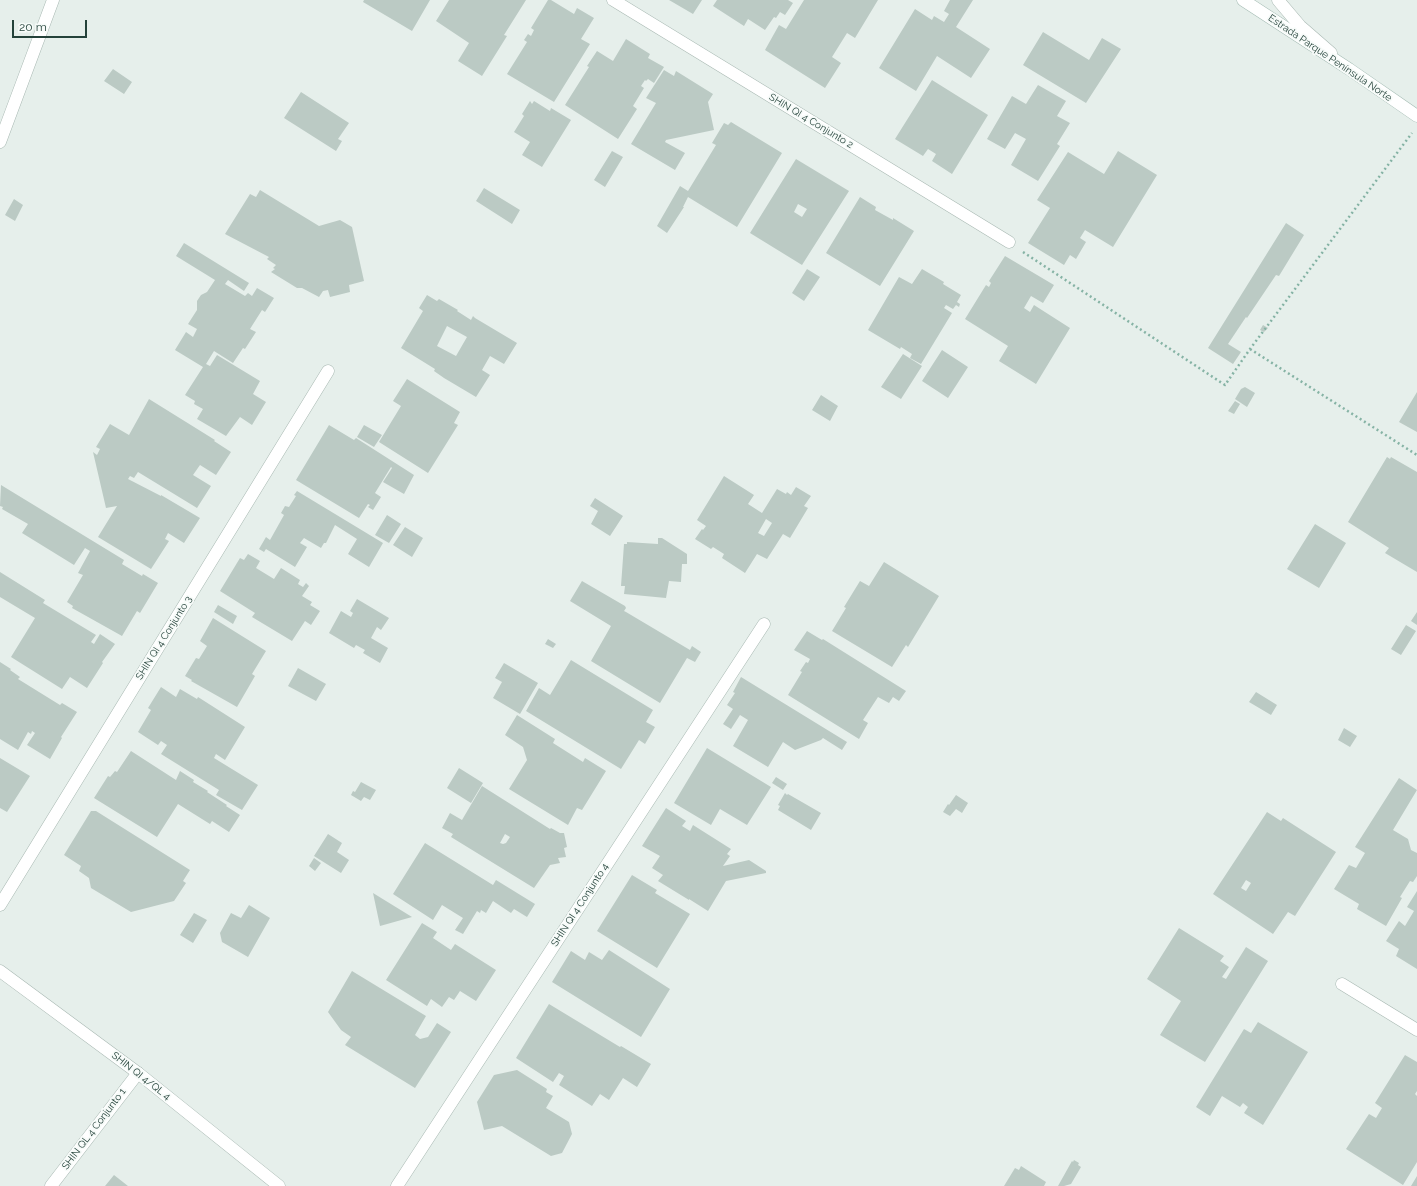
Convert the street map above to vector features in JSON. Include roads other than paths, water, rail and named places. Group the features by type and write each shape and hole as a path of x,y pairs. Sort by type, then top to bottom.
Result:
{"street":[{"path":"0,142 53,0"},
{"name":"SHIN QI 4 Conjunto 2","path":"613,0 1009,242"},
{"name":"Estrada Parque Península Norte","path":"1243,0 1349,68 1417,116"},
{"path":"1278,0 1300,26 1349,68"},
{"name":"SHIN QI 4 Conjunto 3","path":"0,905 328,371"},
{"name":"SHIN QI 4 Conjunto 4","path":"397,1186 764,624"},
{"name":"SHIN QI 4/QL 4","path":"0,971 138,1072 279,1186"},
{"path":"1342,984 1417,1030"},
{"name":"SHIN QL 4 Conjunto 1","path":"51,1186 138,1072"}]}
